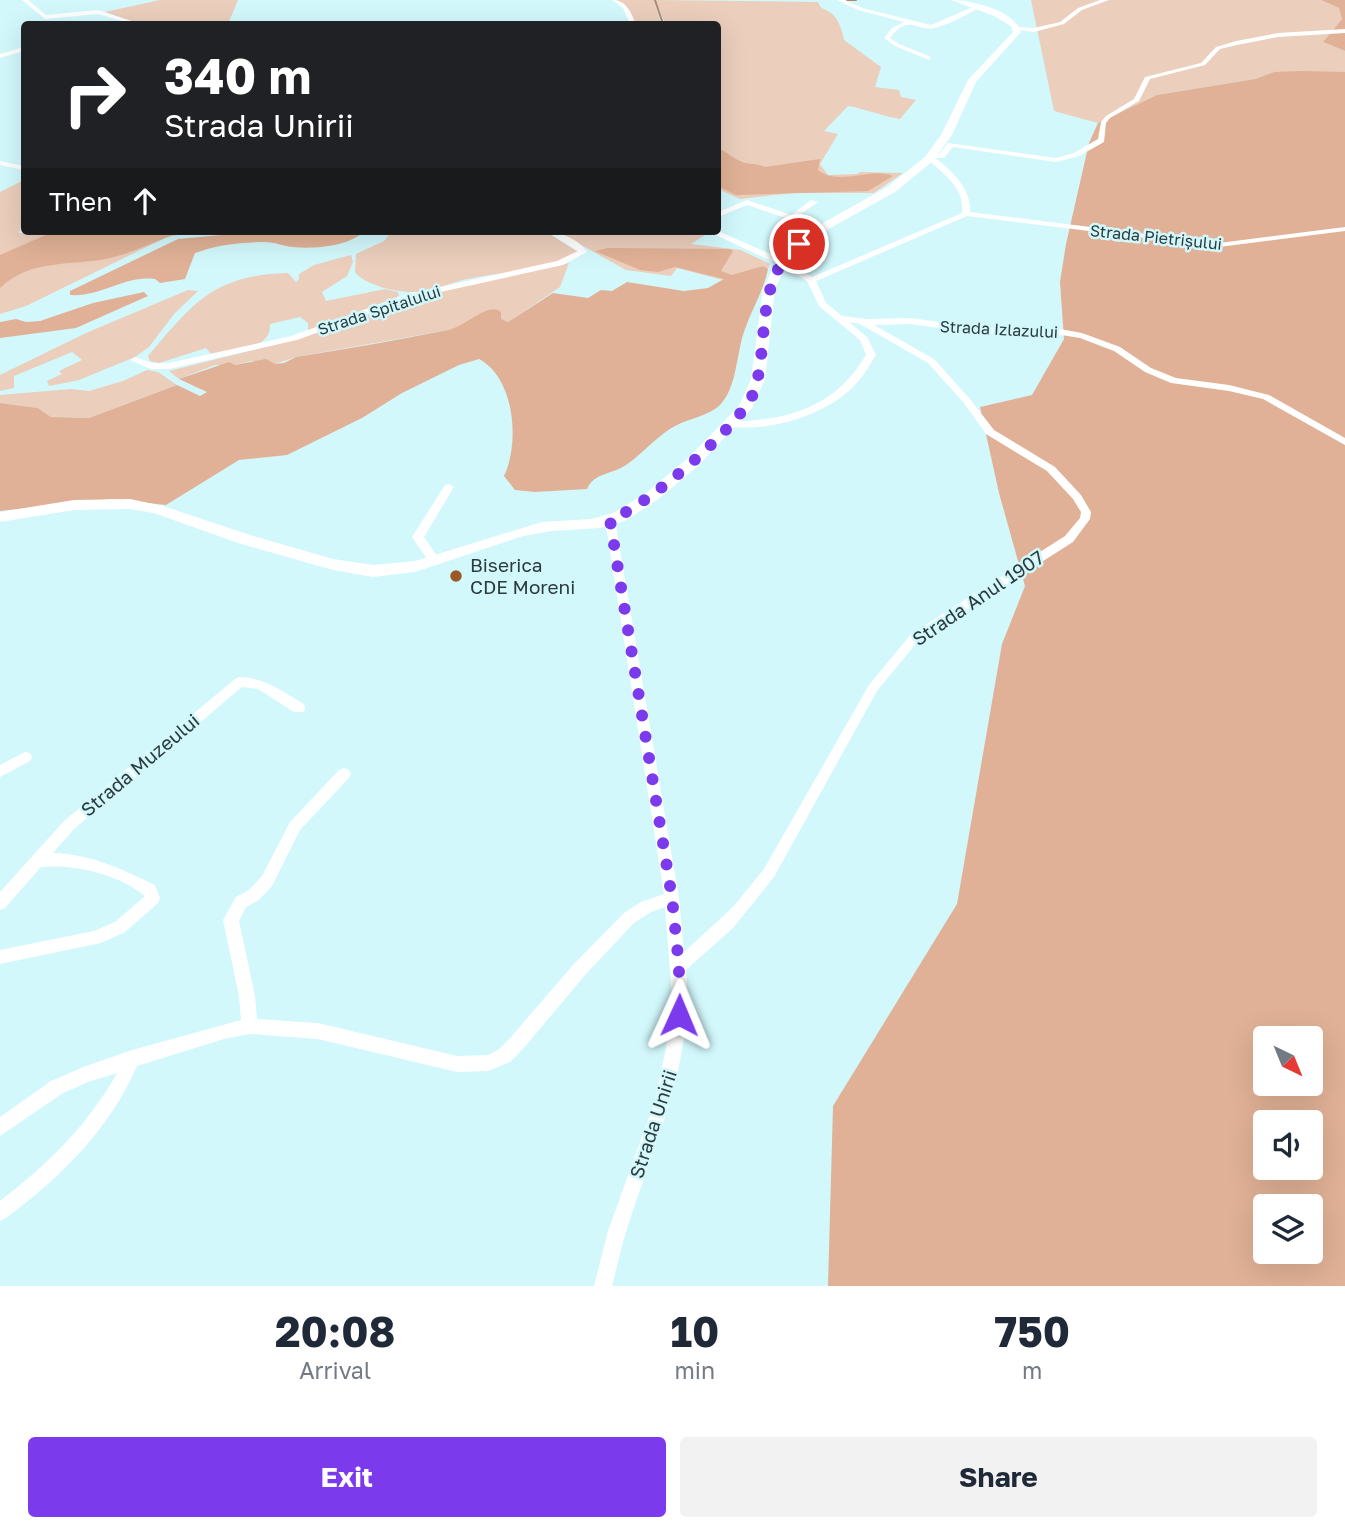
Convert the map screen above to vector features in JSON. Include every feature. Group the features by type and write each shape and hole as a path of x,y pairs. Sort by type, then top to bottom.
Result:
{"main road":[{"path":"0,517 57,508 129,504 160,510 234,536 359,570 397,569 533,529 610,520 626,514 660,489 745,409 755,390 768,302 781,262 799,244 897,186 946,145 966,90 986,62 1017,29 1008,20 954,0"}],"street":[{"path":"25,0 45,21 98,12 127,21"},
{"path":"615,0 625,8 632,21"},
{"path":"840,0 851,6 935,27 977,7"},
{"path":"1017,29 1034,30 1062,23 1080,9 1106,0"},
{"path":"909,22 894,29 887,38 929,58"},
{"path":"946,145 1063,160 1082,153 1101,140 1108,117 1137,100 1147,78 1203,64 1218,48 1245,41 1278,34 1345,32"},
{"path":"0,56 21,50"},
{"path":"811,280 966,214 966,197 931,157"},
{"path":"0,163 21,167"},
{"path":"721,214 747,202 792,218 814,202"},
{"name":"Strada Pietrișului","path":"966,214 1219,245 1345,229"},
{"name":"Strada Spitalului","path":"135,360 151,366 174,366 294,338 411,296 560,263 583,252 580,247 557,235"},
{"path":"720,235 781,262 811,280 822,304 864,339 871,355 849,386 812,410 768,421 732,424"},
{"name":"Strada Izlazului","path":"838,318 863,322 901,321 956,329 1049,330 1082,336 1117,349 1149,370 1174,381 1229,388 1266,397 1345,442"},
{"name":"Strada Anul 1907","path":"679,966 731,921 769,873 873,688 915,637 1069,539 1085,520 1086,512 1063,480 1051,469 990,432 967,401 931,361 863,322"},
{"path":"434,559 418,537 449,488"},
{"name":"Strada Unirii","path":"603,1286 617,1231 663,1101 672,1067 680,997 672,898 610,520"},
{"name":"Strada Muzeului","path":"0,903 51,843 99,798 239,682 250,680 299,708"},
{"path":"0,772 25,757"},
{"path":"250,1026 247,996 231,920 234,911 267,881 295,826 344,774"},
{"path":"0,957 96,938 120,927 153,898 150,890 97,864 76,859 36,861"},
{"path":"0,1127 69,1081 132,1058 250,1026 318,1031 457,1064 488,1063 504,1056 517,1043 579,970 629,918 646,907 672,898"},
{"path":"0,1212 38,1184 68,1153 116,1093 132,1058"}],"shaded area":[{"path":"160,0 238,0 229,21 131,21 105,12"},
{"path":"617,0 654,0 660,21 633,21 629,11"},
{"path":"656,0 818,2 836,18 844,40 881,67 875,87 899,90 901,97 916,100 900,119 848,106 824,131 838,134 820,164 828,175 860,172 903,173 874,193 793,193 740,199 721,190 721,21 664,21"},
{"path":"1031,0 1321,0 1339,8 1342,19 1323,42 1345,51 1345,72 1274,72 1255,79 1157,95 1098,123 1054,111"},
{"path":"1321,0 1345,0 1345,51 1323,42 1342,19 1339,8"},
{"path":"1274,72 1345,72 1345,1286 828,1286 833,1106 957,904 1002,644 1025,586 999,493 980,407 1032,395 1064,339 1060,282 1089,143 1098,123 1157,95 1255,79"},
{"path":"721,150 743,162 765,167 820,159 818,170 826,175 845,177 876,173 893,176 868,191 736,195 721,188"},
{"path":"21,182 21,235 177,235 167,237 26,306 0,314 0,192"},
{"path":"46,235 174,235 114,257 26,271 0,288 0,255"},
{"path":"222,235 359,235 340,244 311,248 265,242 220,246 195,253 185,279 160,283 155,279 133,280 93,293 70,295 70,291 178,239"},
{"path":"389,235 551,235 578,252 556,263 463,280 416,292 383,288 355,272 356,254 384,241"},
{"path":"563,235 705,235 691,244 741,250 770,264 768,269 763,266 723,280 677,268 671,276 626,270"},
{"path":"608,248 730,249 733,251 721,271 732,275 763,266 768,269 742,338 730,388 720,405 670,429 626,465 594,479 587,489 535,492 515,490 504,476 509,462 513,429 507,396 491,368 479,359 459,365 402,393 362,418 287,455 239,460 166,505 111,499 0,511 0,403 38,408 51,417 89,418 177,385 200,396 207,392 179,379 229,362 235,365 266,359 275,364 284,363 296,357 448,330 483,312 496,309 501,312 501,319 508,322 553,293 588,298 601,290 612,291 627,282 684,291 708,288 724,279 675,267 658,272 640,270 595,251"},
{"path":"351,255 353,262 347,276 322,292 326,301 385,289 398,292 399,296 311,331 308,330 308,323 300,317 270,324 269,333 264,340 249,348 211,354 206,348 159,363 150,361 148,356 179,321 207,295 223,286 241,279 288,273 296,282 299,274 314,265"},
{"path":"569,263 560,287 508,322 483,320 459,328 296,357 275,364 251,361 235,365 215,365 179,379 169,371 297,339 414,297 458,285"},
{"path":"188,290 198,291 174,314 149,347 135,357 79,380 49,386 47,381 62,374 59,371 82,360 72,352 14,376 14,388 0,391 0,375 86,333"},
{"path":"144,292 148,296 76,328 0,338 0,322 16,319 26,322 40,321 93,303"},
{"path":"147,370 158,372 177,385 89,418 51,417 38,408 0,403 0,395 71,389 89,391 123,381"}],"waterway":[{"path":"655,0 662,21"},
{"path":"847,0 856,0"}],"place":[{"name":"Biserica CDE Moreni","path":"456,576"}],"route":[{"path":"679,1015 679,966 672,898 610,520 626,514 648,499 718,438 745,409 755,390 768,302 775,276 784,257 799,244"}]}
